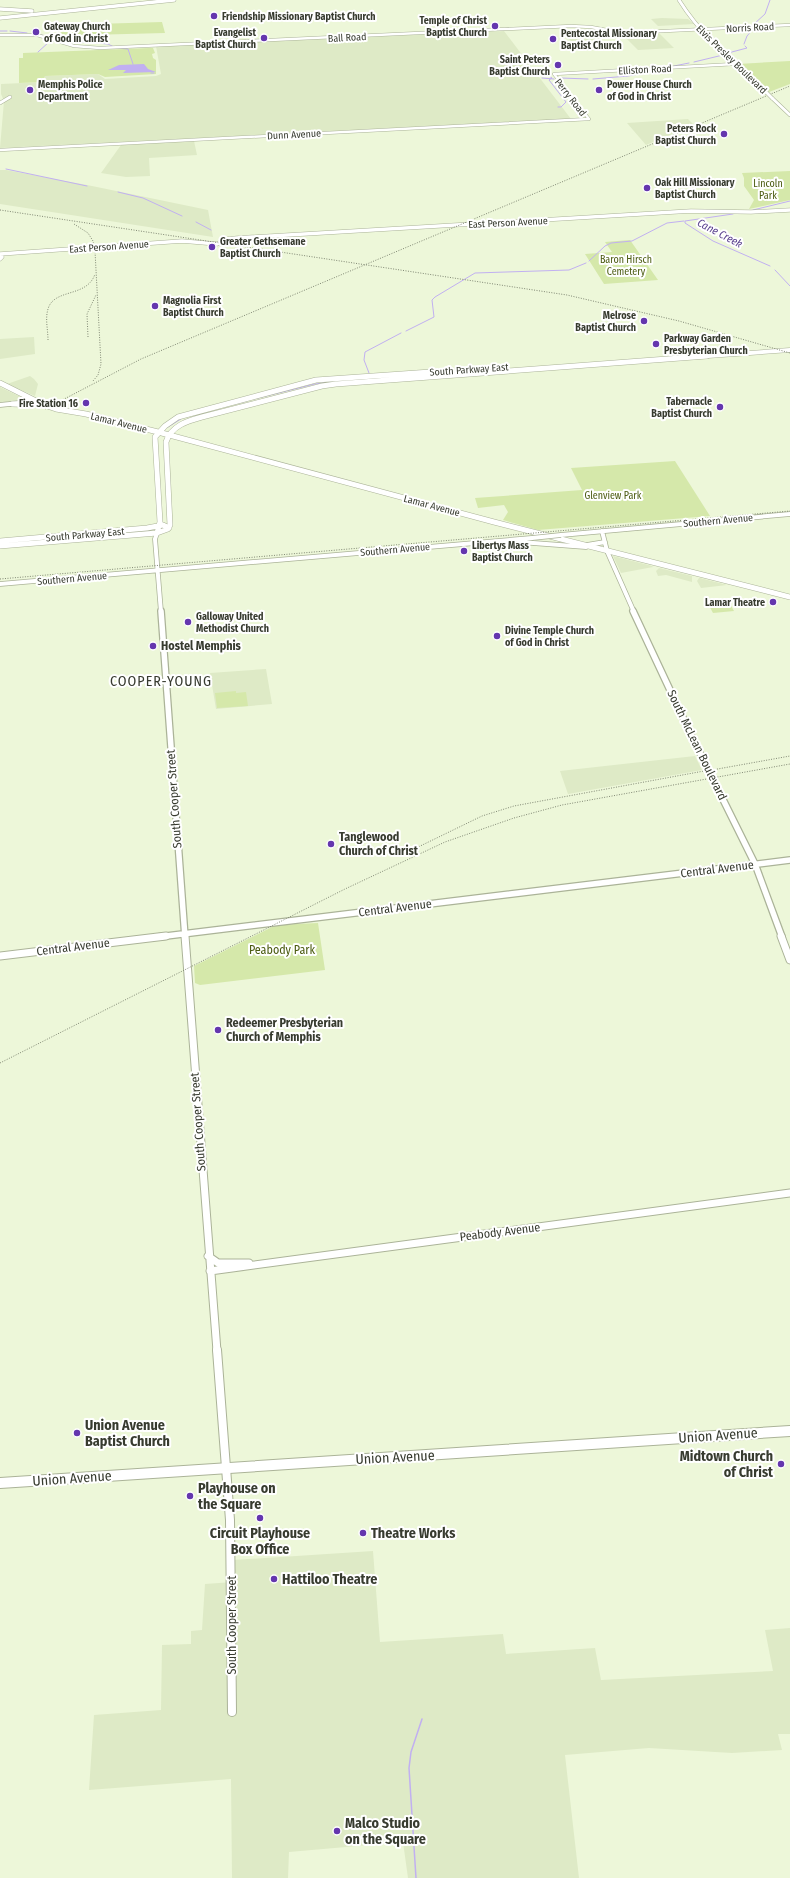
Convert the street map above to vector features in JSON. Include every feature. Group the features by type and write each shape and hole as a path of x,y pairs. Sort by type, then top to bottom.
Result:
{"highway":[{"path":"0,14 61,10 156,0"},
{"path":"0,19 174,0"},
{"path":"0,8 27,12 61,10"},
{"path":"0,19 31,16"}],"main road":[{"name":"Elvis Presley Boulevard","path":"679,0 686,13 700,29 790,115"},
{"name":"Norris Road","path":"614,32 790,25"},
{"name":"Ball Road","path":"0,35 40,36 78,47 115,47 571,26 592,27 614,32"},
{"name":"Elliston Road","path":"554,74 735,64"},
{"name":"Perry Road","path":"554,74 589,119"},
{"path":"0,103 10,97 4,96"},
{"path":"577,120 584,117 583,112"},
{"name":"Dunn Avenue","path":"0,150 589,119"},
{"name":"East Person Avenue","path":"0,254 182,241 217,244 227,239 691,211 751,212 790,210"},
{"path":"0,254 2,255 0,258"},
{"name":"South Parkway East","path":"161,429 178,417 188,413 325,379 790,346"},
{"name":"South Parkway East","path":"171,433 184,423 202,417 322,386 336,384 790,350"},
{"name":"Lamar Avenue","path":"0,383 48,406 68,412 75,411"},
{"path":"0,405 38,401"},
{"name":"Lamar Avenue","path":"38,401 148,430 161,429 171,433 590,547 790,597"},
{"path":"12,404 48,406"},
{"path":"148,430 161,429"},
{"path":"157,533 159,526 155,441 161,429"},
{"path":"170,528 166,442 171,433"},
{"name":"Southern Avenue","path":"0,584 790,514"},
{"name":"South Parkway East","path":"0,541 166,525 170,528"},
{"name":"South Parkway East","path":"0,546 157,533 170,528"},
{"name":"South McLean Boulevard","path":"602,531 607,551 692,737 755,864 790,960"},
{"path":"587,532 596,534 605,540"},
{"name":"South Cooper Street","path":"157,533 155,539 184,933 208,1256 226,1467 232,1580 232,1712"},
{"path":"500,540 590,547"},
{"path":"581,544 593,545 605,540"},
{"name":"Central Avenue","path":"0,956 790,860"},
{"name":"Peabody Avenue","path":"210,1271 790,1193"},
{"path":"208,1256 218,1263 254,1262 258,1265"},
{"name":"Union Avenue","path":"0,1483 790,1431"}],"shaded area":[{"path":"651,19 688,19 694,24 658,26"},
{"path":"504,31 571,119 0,148 4,101 1,94 1,84 45,82 45,76 98,74 105,79 156,76 161,74 156,46"},
{"path":"659,33 674,48 638,50 623,35"},
{"path":"610,34 612,36 602,37 604,39 571,41 567,37"},
{"path":"144,64 148,69 156,72 123,73 126,70 108,70 119,65"},
{"path":"688,119 694,125 646,145 627,123"},
{"path":"194,141 197,155 149,158 150,176 126,177 101,173 121,145"},
{"path":"0,170 92,186 208,210 213,237 0,204"},
{"path":"34,337 35,354 0,359 0,339"},
{"path":"30,376 38,384 35,396 7,384"},
{"path":"0,387 6,390 25,399 0,403"},
{"path":"613,556 652,566 653,567 621,573"},
{"path":"659,568 692,576 692,582 666,575 658,576 656,571"},
{"path":"699,578 727,585 701,588 697,581"},
{"path":"266,669 272,704 216,709 210,673"},
{"path":"695,756 702,770 568,794 560,771"},
{"path":"373,1551 380,1642 503,1634 506,1654 595,1648 601,1680 773,1671 765,1630 790,1628 790,1734 778,1734 782,1750 732,1753 649,1748 565,1755 579,1878 408,1878 403,1842 289,1852 288,1878 232,1878 231,1779 89,1790 94,1715 161,1710 162,1645 191,1644 191,1631 202,1630 205,1584 233,1582 233,1560"}],"green space":[{"path":"162,22 165,33 88,35 83,40 59,38 56,36 66,29 94,28 95,24"},
{"path":"153,48 155,53 152,54 153,58 156,60 156,74 105,77 98,74 45,76 43,82 19,83 19,58 23,58 23,53"},
{"path":"790,61 790,84 769,92 738,64"},
{"name":"Lincoln Park","path":"790,171 790,200 749,209 754,200 744,186 744,178 742,173"},
{"name":"Baron Hirsch Cemetery","path":"630,240 658,280 604,284 585,254 612,252 605,242"},
{"name":"Glenview Park","path":"675,461 710,516 538,530 503,520 508,512 504,505 478,508 475,498 582,490 571,468"},
{"path":"727,599 734,611 713,613 706,600"},
{"path":"236,691 236,693 246,692 248,706 217,708 215,693"},
{"name":"Peabody Park","path":"318,923 325,970 200,985 195,983 194,966 276,925"}],"waterway":[{"path":"753,25 765,14 770,0"},
{"path":"744,44 747,36 754,28"},
{"path":"0,31 7,31"},
{"path":"10,31 27,33"},
{"path":"41,35 47,36"},
{"path":"48,36 60,40 108,44 114,47"},
{"path":"38,52 49,42"},
{"path":"728,53 747,48 745,46"},
{"path":"117,48 128,49 133,64"},
{"path":"694,62 723,55"},
{"path":"674,66 689,63"},
{"path":"593,79 628,76 666,69"},
{"path":"548,75 552,78 551,79"},
{"path":"542,78 551,79"},
{"path":"561,78 588,79"},
{"path":"551,79 549,80 566,102 561,107 558,107"},
{"path":"6,169 87,186"},
{"path":"118,192 143,198 182,216"},
{"name":"Cane Creek","path":"753,210 790,201"},
{"name":"Cane Creek","path":"733,214 685,221 685,223 713,241 770,266"},
{"path":"589,261 605,246 611,243 632,241 667,223 684,221"},
{"path":"196,222 211,230"},
{"path":"406,331 434,317 432,300 435,297 475,273 569,270 586,263"},
{"name":"Cane Creek","path":"775,270 790,286"},
{"path":"369,373 364,360 365,352 401,333"},
{"path":"254,399 315,384 336,381"},
{"path":"235,404 247,401"},
{"path":"168,427 181,419"},
{"path":"416,1878 409,1768 411,1752 422,1719"}],"railway":[{"path":"365,265 790,86"},
{"path":"0,210 365,265"},
{"path":"74,224 88,233 93,241 95,251 101,364 98,375 93,381"},
{"path":"45,409 141,359 365,265"},
{"path":"365,265 567,295 679,321 790,353"},
{"path":"48,340 47,317 51,302 63,295 85,287 91,282 95,274"},
{"path":"88,337 87,314 96,295"},
{"path":"0,579 790,511"},
{"path":"712,770 790,756"},
{"path":"0,1063 345,889 445,842 514,818 562,805 790,764"},
{"path":"412,850 482,816 514,806 704,771"}],"place":[{"name":"Friendship Missionary Baptist Church","path":"214,16"},
{"name":"Temple of Christ Baptist Church","path":"495,26"},
{"name":"Gateway Church of God in Christ","path":"36,32"},
{"name":"Evangelist Baptist Church","path":"264,38"},
{"name":"Pentecostal Missionary Baptist Church","path":"553,39"},
{"name":"Saint Peters Baptist Church","path":"558,65"},
{"name":"Memphis Police Department","path":"30,90"},
{"name":"Power House Church of God in Christ","path":"599,90"},
{"name":"Peters Rock Baptist Church","path":"724,134"},
{"name":"Oak Hill Missionary Baptist Church","path":"647,188"},
{"name":"Greater Gethsemane Baptist Church","path":"212,247"},
{"name":"Magnolia First Baptist Church","path":"155,306"},
{"name":"Melrose Baptist Church","path":"644,321"},
{"name":"Parkway Garden Presbyterian Church","path":"656,344"},
{"name":"Fire Station 16","path":"86,403"},
{"name":"Tabernacle Baptist Church","path":"720,407"},
{"name":"Libertys Mass Baptist Church","path":"464,551"},
{"name":"Lamar Theatre","path":"773,602"},
{"name":"Galloway United Methodist Church","path":"188,622"},
{"name":"Divine Temple Church of God in Christ","path":"497,636"},
{"name":"Hostel Memphis","path":"153,646"},
{"name":"Tanglewood Church of Christ","path":"331,844"},
{"name":"Redeemer Presbyterian Church of Memphis","path":"218,1030"},
{"name":"Union Avenue Baptist Church","path":"77,1433"},
{"name":"Midtown Church of Christ","path":"781,1464"},
{"name":"Playhouse on the Square","path":"190,1496"},
{"name":"Circuit Playhouse Box Office","path":"260,1518"},
{"name":"Theatre Works","path":"363,1533"},
{"name":"Hattiloo Theatre","path":"274,1579"},
{"name":"Malco Studio on the Square","path":"337,1831"}],"district":[{"name":"COOPER-YOUNG","path":"161,681"}]}
